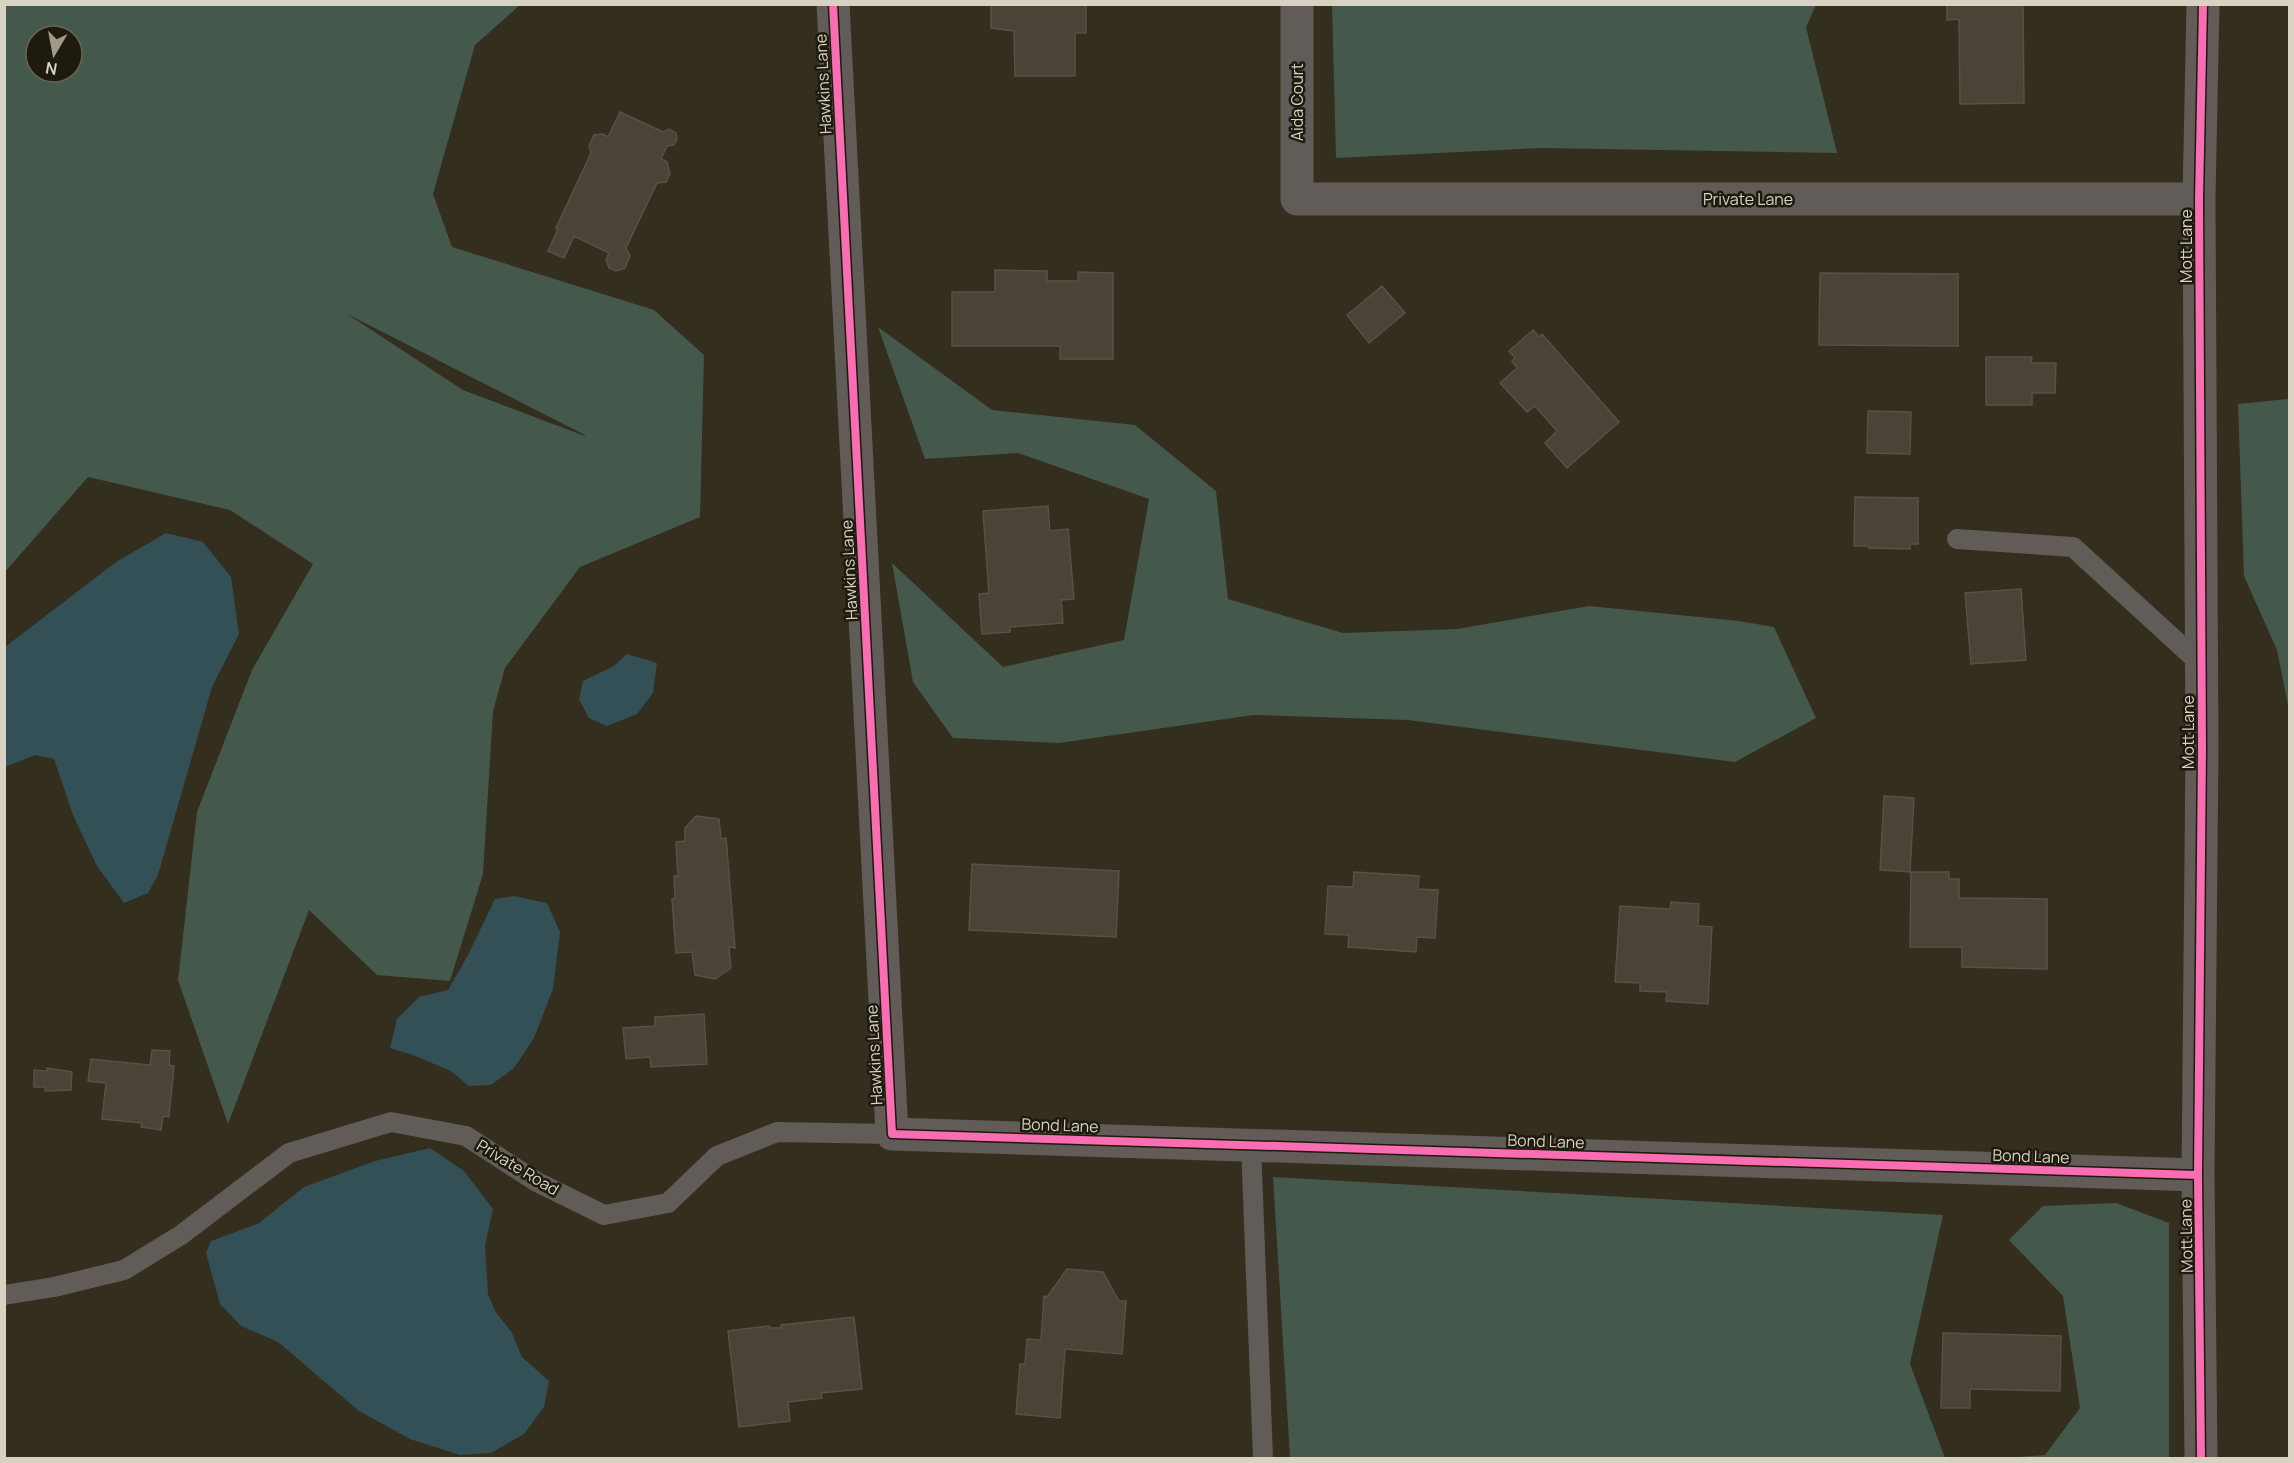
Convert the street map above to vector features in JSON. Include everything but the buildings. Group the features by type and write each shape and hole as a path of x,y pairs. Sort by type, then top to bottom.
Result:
{"street":[{"name":"Hawkins Lane","path":"833,4 892,1134"},
{"name":"Aida Court","path":"1297,4 1297,199"},
{"name":"Mott Lane","path":"2201,1458 2198,1175 2202,665 2199,199 2203,4"},
{"name":"Private Lane","path":"1297,199 2199,199"},
{"name":"Bond Lane","path":"892,1134 2198,1175"}],"lane":[{"path":"1957,539 2073,547 2202,665"},
{"name":"Private Road","path":"9,1291 54,1287 124,1270 181,1235 289,1153 391,1122 466,1136 537,1182 604,1215 668,1203 717,1156 777,1132 892,1134"},
{"path":"1251,1145 1263,1458"}],"green space":[{"path":"5,4 520,5 475,45 433,194 452,247 654,310 704,355 700,517 580,567 505,668 493,711 483,874 450,981 377,975 309,910 228,1124 178,980 197,812 252,670 313,564 230,510 88,477 5,572","holes":["347,314 585,435 463,390"]},
{"path":"1332,5 1816,5 1806,27 1837,153 1542,148 1336,158"},
{"path":"878,327 992,410 1135,425 1216,491 1228,599 1343,633 1457,629 1589,606 1739,621 1774,627 1816,718 1735,762 1408,720 1253,715 1059,743 953,738 913,682 892,563 1003,667 1124,640 1149,499 1018,453 925,459"},
{"path":"2290,399 2289,710 2277,650 2244,576 2238,404"},
{"path":"1273,1177 1943,1215 1910,1364 1945,1458 1290,1458"},
{"path":"2116,1203 2169,1223 2169,1458 2005,1458 2045,1455 2080,1408 2063,1296 2009,1240 2043,1206"}],"water":[{"path":"166,533 203,542 231,577 239,634 212,687 158,875 148,893 124,903 97,866 73,815 54,759 35,755 5,767 5,647 116,562"},
{"path":"627,654 657,663 653,693 637,714 607,726 589,718 579,699 583,681 614,666"},
{"path":"514,896 547,903 560,932 553,989 534,1038 514,1068 491,1085 469,1086 451,1071 390,1048 397,1019 419,997 448,990 495,899"},
{"path":"430,1148 464,1171 493,1209 485,1245 488,1294 495,1311 512,1333 522,1357 549,1381 544,1407 524,1434 491,1453 460,1455 410,1439 359,1411 278,1342 241,1326 220,1304 206,1253 211,1241 259,1223 304,1187 375,1161"}],"cycle path":[{"path":"833,4 892,1134 2198,1175"},
{"path":"2201,1458 2198,1175 2202,748 2199,199 2203,4"}]}
